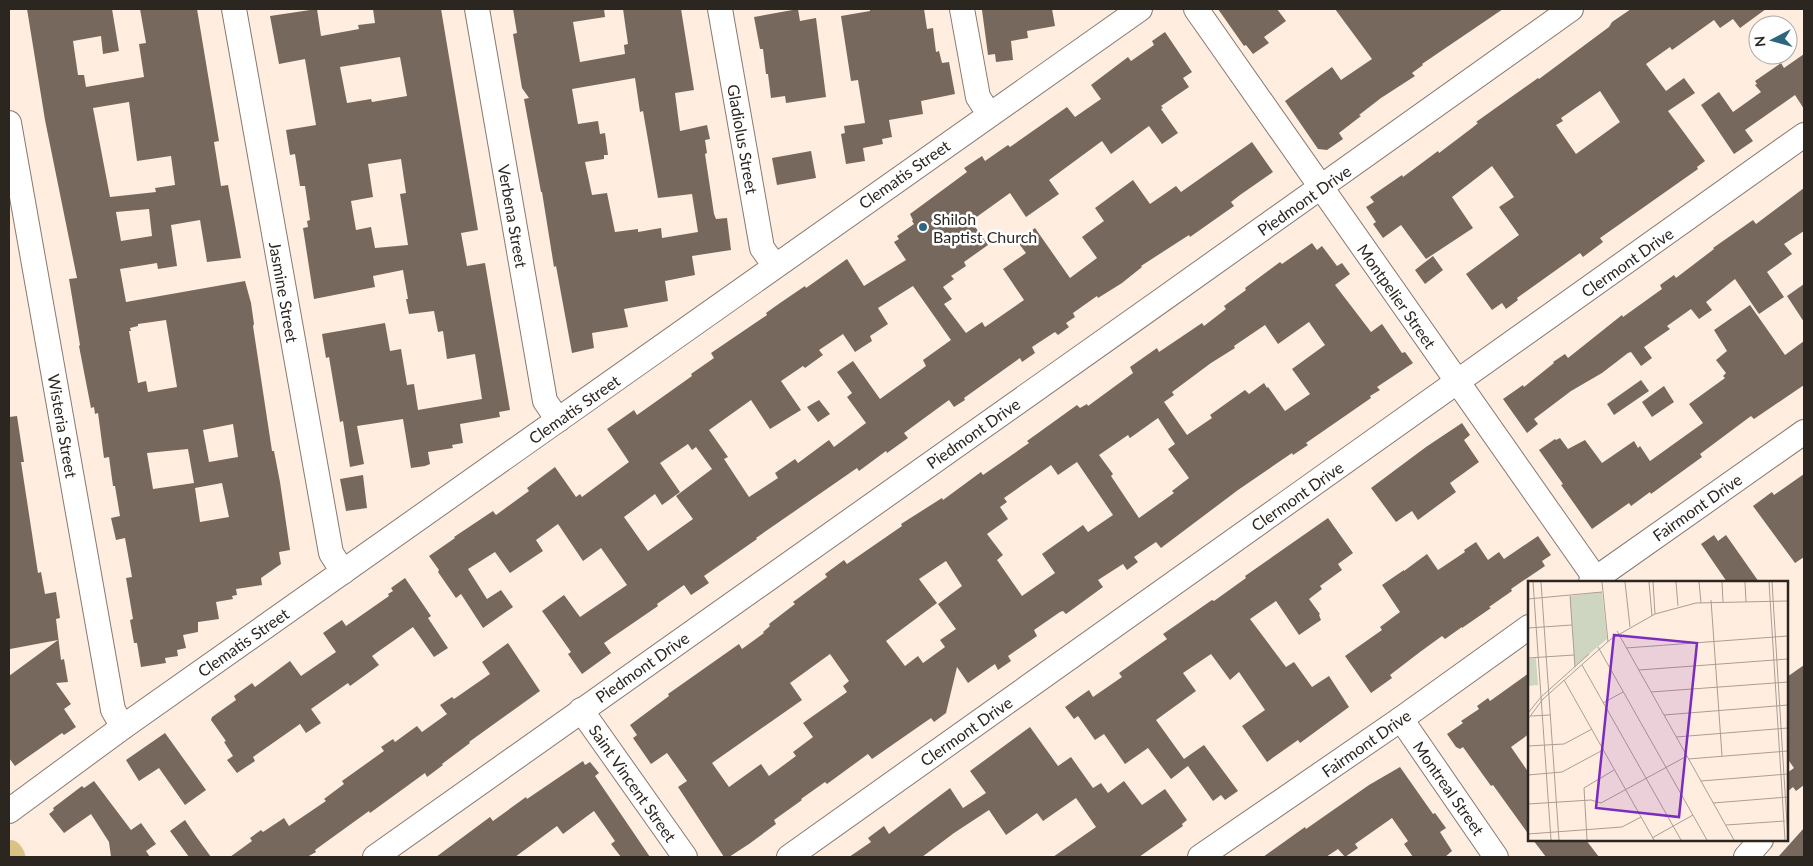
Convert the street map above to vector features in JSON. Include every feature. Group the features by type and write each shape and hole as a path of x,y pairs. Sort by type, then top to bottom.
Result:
{"street":[{"name":"Jasmine Street","path":"234,9 331,553 343,572"},
{"name":"Verbena Street","path":"477,9 545,401 558,420"},
{"name":"Gladiolus Street","path":"720,9 762,248 774,266"},
{"path":"962,9 978,97 989,114"},
{"name":"Clematis Street","path":"9,811 123,727 1140,9"},
{"name":"Montpelier Street","path":"1196,9 1595,581"},
{"name":"Piedmont Drive","path":"375,857 1322,188 1571,9"},
{"name":"Wisteria Street","path":"9,123 113,710 123,727"},
{"name":"Clermont Drive","path":"789,857 1804,135"},
{"name":"Fairmont Drive","path":"1595,581 1804,432"},
{"name":"Fairmont Drive","path":"1202,857 1401,719 1528,627"},
{"name":"Saint Vincent Street","path":"581,710 685,857"},
{"name":"Montreal Street","path":"1401,719 1496,857"},
{"path":"1746,857 1760,841"}],"building":[{"path":"27,9 112,9 119,51 103,54 101,36 73,41 78,75 84,75 86,87 144,77 139,44 146,43 140,9 197,9 219,141 214,142 221,186 228,185 241,258 207,262 200,220 171,225 177,266 158,269 157,263 120,269 126,302 245,281 251,303 272,451 274,451 280,482 290,550 279,552 281,564 261,578 262,585 236,589 237,595 232,596 233,599 216,602 219,619 198,622 198,632 183,635 186,648 177,650 178,656 165,658 166,663 141,667 137,643 134,643 130,620 133,619 126,578 132,577 125,538 116,540 111,518 120,516 109,457 104,458 98,413 95,414 94,407 91,408 79,346 69,279 77,278 45,120","holes":["129,102 137,161 171,156 175,185 155,188 156,192 110,197 93,108","149,209 152,236 121,241 116,212","166,320 177,387 148,392 146,381 138,383 129,331 131,331 130,328 138,326 138,324","233,424 238,457 209,462 203,430","188,449 194,483 153,489 147,453","222,483 229,517 200,522 195,488"]},
{"path":"317,9 321,36 359,29 358,25 375,23 373,9 441,9 478,230 461,233 467,266 485,263 510,410 499,412 500,417 460,424 463,443 452,445 453,448 428,452 430,464 425,466 411,468 403,419 357,426 364,464 350,467 343,421 340,422 329,357 326,358 322,334 385,323 390,351 401,349 407,385 414,384 418,410 482,399 475,354 447,359 443,331 438,332 434,311 409,314 403,270 373,276 375,287 314,299 303,228 308,227 307,221 310,220 305,186 300,186 295,154 290,155 286,130 316,125 305,59 279,64 270,16","holes":["400,57 407,96 372,102 371,99 347,103 340,67","401,159 406,193 400,194 408,245 375,248 371,227 356,230 351,201 373,197 368,164"]},
{"path":"513,9 604,9 605,17 573,22 580,62 625,54 624,45 628,44 623,9 681,9 694,90 675,93 680,131 707,125 710,139 705,140 707,153 705,154 714,214 716,219 727,218 731,250 692,256 695,275 665,281 668,301 624,309 628,327 592,333 594,348 572,353 556,266 554,267 524,99 529,98 522,88 513,34 517,33","holes":["635,78 640,112 643,111 658,198 692,194 698,232 662,238 661,228 638,232 638,229 615,232 607,193 592,195 585,162 604,159 604,155 608,155 605,133 600,134 598,121 578,124 572,89"]},
{"path":"798,9 800,21 816,18 826,97 786,103 785,96 771,98 763,49 760,49 754,17"},
{"path":"870,9 924,9 927,29 933,28 936,52 939,51 942,63 949,62 955,94 921,101 923,114 889,120 892,137 882,139 883,144 863,148 865,161 846,164 841,134 845,133 844,126 865,123 858,80 851,81 841,16 870,11"},
{"path":"1052,9 1055,26 1027,31 1028,38 1011,41 1013,60 996,62 995,54 988,55 982,10"},
{"path":"1218,9 1277,9 1286,21 1264,37 1269,43 1253,54 1246,45 1244,46"},
{"path":"1335,9 1503,9 1422,64 1412,73 1415,76 1381,98 1339,133 1343,139 1327,150 1318,149 1285,101 1332,67 1341,80 1372,59"},
{"path":"1631,9 1766,9 1758,15 1748,15 1748,22 1740,28 1733,19 1720,28 1714,20 1672,50 1670,47 1646,64 1666,91 1684,78 1695,93 1668,111 1705,161 1697,167 1698,169 1600,238 1603,242 1583,257 1580,253 1517,298 1518,300 1506,309 1502,303 1492,310 1466,274 1519,235 1499,207 1514,197 1492,166 1452,197 1473,228 1426,259 1401,225 1383,238 1373,224 1376,222 1366,207 1374,202 1370,197 1402,175 1403,177 1438,151 1439,153 1478,123 1476,122 1539,79 1609,27 1612,22","holes":["1600,91 1620,122 1576,154 1556,125 1563,121 1561,118"]},
{"path":"1165,32 1192,72 1183,78 1189,87 1161,106 1163,108 1161,109 1178,133 1162,144 1149,126 1111,154 1102,141 1049,180 1059,194 1026,217 1010,193 971,221 988,245 964,262 966,266 951,276 954,279 943,287 952,299 944,304 966,333 982,322 985,327 1024,300 1003,269 1026,253 1017,241 1035,228 1070,278 1097,258 1082,237 1104,221 1095,208 1133,180 1150,204 1176,186 1181,192 1252,142 1273,172 1231,202 1234,206 1190,237 1189,235 1141,266 1122,283 1098,298 1097,296 1073,313 1075,317 1066,323 1069,327 1058,335 1055,332 1032,347 1035,353 1022,362 1020,358 954,407 949,400 904,433 908,438 887,453 886,451 859,471 857,468 756,538 704,576 709,583 691,595 684,585 657,604 658,606 604,643 611,653 582,674 568,654 571,652 542,611 564,595 580,617 627,585 601,548 583,561 558,524 536,540 543,551 510,573 495,552 468,569 487,599 501,590 513,607 483,628 461,594 456,598 429,556 493,511 496,515 529,491 527,488 555,467 576,497 580,494 582,497 629,462 607,429 634,410 637,415 714,358 711,353 767,315 766,313 780,303 805,286 806,288 847,259 864,286 906,260 894,242 899,239 897,236 914,224 910,214 967,172 964,168 982,156 985,161 1008,145 1010,147 1067,107 1075,117 1101,99 1091,85 1128,57 1131,61 1154,45 1152,41","holes":["913,286 951,340 923,360 926,366 880,399 853,361 837,372 852,393 847,397 866,423 834,447 829,440 798,463 795,459 775,473 778,478 749,497 724,459 728,457 709,430 751,400 770,429 801,410 781,381 803,366 805,368 823,355 819,350 843,334 855,352 872,341 870,336 888,324 878,308","688,444 692,450 696,447 712,469 676,496 693,519 648,551 624,517 655,494 662,505 680,492 660,463"]},
{"path":"1804,54 1804,109 1795,95 1745,130 1753,141 1734,154 1701,105 1719,92 1733,112 1761,92 1755,85 1757,84 1755,81 1778,65 1782,65 1784,68 1788,65 1798,65 1798,58"},
{"path":"811,151 816,178 777,185 772,158"},
{"path":"1804,188 1804,231 1784,244 1792,254 1767,272 1784,297 1759,314 1735,279 1706,302 1712,310 1699,319 1691,309 1667,326 1670,329 1644,347 1652,358 1641,366 1631,352 1628,353 1602,373 1571,391 1534,419 1538,424 1527,433 1503,399 1523,385 1524,387 1565,354 1568,358 1622,315 1623,317 1662,289 1660,285 1674,275 1676,278 1713,248 1753,220 1756,224"},
{"path":"1312,243 1317,250 1322,246 1337,266 1342,263 1350,274 1335,285 1371,332 1382,324 1402,353 1405,352 1413,363 1377,387 1380,390 1370,396 1371,398 1306,443 1308,445 1293,455 1292,453 1238,490 1161,548 1156,542 1134,557 1138,562 1127,570 1123,564 1098,580 1103,587 1066,614 1063,611 1060,612 1034,630 1037,636 1008,656 1011,661 998,670 995,664 968,683 957,667 946,713 934,722 931,718 872,759 868,754 827,784 825,782 801,799 774,820 776,824 749,844 729,857 724,857 678,787 687,781 667,753 651,764 633,738 637,735 630,725 669,696 668,694 739,644 742,649 764,633 770,626 769,624 795,604 793,602 827,577 825,574 844,560 847,564 902,526 901,524 942,498 943,500 981,472 983,475 1029,443 1027,441 1077,405 1080,408 1087,404 1088,406 1133,373 1130,367 1157,348 1159,352 1202,323 1204,326 1226,309 1224,306 1246,290 1245,288 1280,262 1282,264","holes":["1309,322 1325,345 1292,369 1310,394 1285,411 1264,383 1249,394 1245,390 1210,415 1212,418 1187,435 1164,402 1174,395 1172,392 1265,325 1278,344","1158,418 1175,444 1168,449 1189,478 1172,491 1174,493 1139,518 1111,476 1113,474 1099,455 1128,435 1130,438","1077,462 1113,515 1088,532 1083,525 1042,554 1055,573 1022,596 997,560 1003,555 987,534 1008,519 1000,507 1007,502 1004,498 1051,465 1058,475","946,561 962,586 938,604 956,629 940,640 945,647 923,663 918,656 905,666 886,641 937,603 919,579","830,654 849,681 843,686 847,692 803,723 813,737 793,752 796,756 769,776 761,764 729,787 712,763 802,700 790,683"]},
{"path":"1433,256 1443,270 1425,284 1415,270"},
{"path":"1804,284 1804,322 1787,296"},
{"path":"1750,305 1785,355 1804,341 1804,385 1754,419 1751,416 1700,454 1702,457 1651,494 1650,492 1631,506 1629,503 1592,529 1539,450 1555,439 1560,438 1568,449 1585,440 1602,463 1634,441 1638,448 1640,446 1650,461 1703,423 1689,404 1725,378 1723,376 1726,373 1716,360 1727,351 1714,330"},
{"path":"1641,380 1649,391 1614,415 1607,404"},
{"path":"1664,386 1674,402 1652,417 1642,402"},
{"path":"819,400 830,414 818,422 807,407"},
{"path":"17,416 24,462 21,462 38,573 41,572 45,594 56,592 60,618 56,619 61,660 64,659 68,682 56,683 71,704 64,709 76,727 64,735 62,733 15,766 9,758 9,676 58,640 10,649 9,417"},
{"path":"1462,423 1470,435 1464,440 1479,462 1450,483 1456,492 1418,520 1412,511 1396,522 1371,488"},
{"path":"1804,474 1804,557 1795,563 1753,506 1772,492 1774,495"},
{"path":"363,475 367,508 346,511 340,479"},
{"path":"1328,518 1353,553 1338,564 1342,570 1320,586 1322,589 1309,599 1320,614 1321,620 1299,635 1276,601 1250,619 1286,667 1294,662 1312,687 1329,676 1349,707 1300,743 1298,740 1267,762 1242,726 1265,710 1239,672 1230,680 1211,654 1183,673 1196,691 1156,720 1184,759 1204,745 1238,791 1225,800 1221,795 1213,801 1188,766 1171,779 1148,748 1125,764 1104,734 1095,740 1078,716 1074,719 1065,707 1089,690 1093,697 1122,677 1119,673 1167,639 1163,634 1212,600 1214,601 1246,578 1245,576"},
{"path":"1714,535 1718,541 1726,535 1758,581 1726,581 1701,544"},
{"path":"1538,536 1551,555 1542,561 1545,566 1511,589 1512,591 1489,607 1491,608 1462,628 1445,639 1442,636 1420,652 1390,675 1392,678 1371,693 1345,656 1382,630 1380,627 1400,612 1382,585 1427,554 1438,570 1465,552 1464,550 1476,542 1488,560 1499,552 1504,559"},
{"path":"405,578 431,616 428,618 448,648 434,657 413,627 372,656 379,665 350,686 348,683 311,709 321,723 306,733 300,724 253,757 255,761 237,773 227,760 233,756 224,742 226,741 211,720 212,717 236,700 234,696 252,683 255,687 290,661 301,676 336,652 323,633 342,620 346,626 389,596 388,594 393,591 391,588"},
{"path":"508,643 540,691 469,742 427,777 425,773 370,813 369,811 307,857 230,857 252,841 250,838 261,830 263,832 284,818 289,826 326,801 324,799 344,784 342,781 384,751 381,747 393,739 395,742 417,726 422,732 447,714 440,705 452,697 454,699 490,674 482,662"},
{"path":"1804,665 1804,785 1796,791 1793,787 1788,791 1788,772 1794,768 1788,759 1788,676"},
{"path":"1528,674 1528,735 1511,747 1528,772 1528,834 1463,747 1460,749 1456,747 1447,734 1463,723 1461,721 1479,709 1477,706 1488,698 1490,701"},
{"path":"1030,727 1058,766 1071,757 1093,788 1101,783 1108,793 1124,781 1142,805 1165,789 1187,820 1182,824 1183,826 1139,857 1053,857 1096,827 1076,798 1043,821 1037,813 1006,835 989,810 922,857 849,857 871,842 868,838 884,826 889,834 950,788 963,808 986,793 970,771"},
{"path":"165,733 206,790 185,805 159,768 139,781 126,760"},
{"path":"583,761 585,765 590,762 599,773 595,776 650,857 621,857 611,844 615,841 594,811 563,834 557,826 515,857 436,857 490,817 493,821 526,797 527,799"},
{"path":"1400,767 1433,814 1435,813 1446,828 1440,832 1452,851 1445,857 1413,857 1404,844 1408,841 1392,818 1355,844 1358,848 1345,857 1338,849 1326,857 1263,857 1305,827 1306,829 1369,785"},
{"path":"94,781 131,830 141,823 156,844 146,851 150,857 111,857 109,842 91,814 64,833 49,814 54,810 53,808 82,786 84,788"},
{"path":"185,820 211,857 189,857 170,831"},
{"path":"1804,828 1804,857 1778,857"},
{"path":"1534,841 1587,841 1599,857 1546,857"}],"place":[{"name":"Shiloh Baptist Church","path":"923,227"}]}
